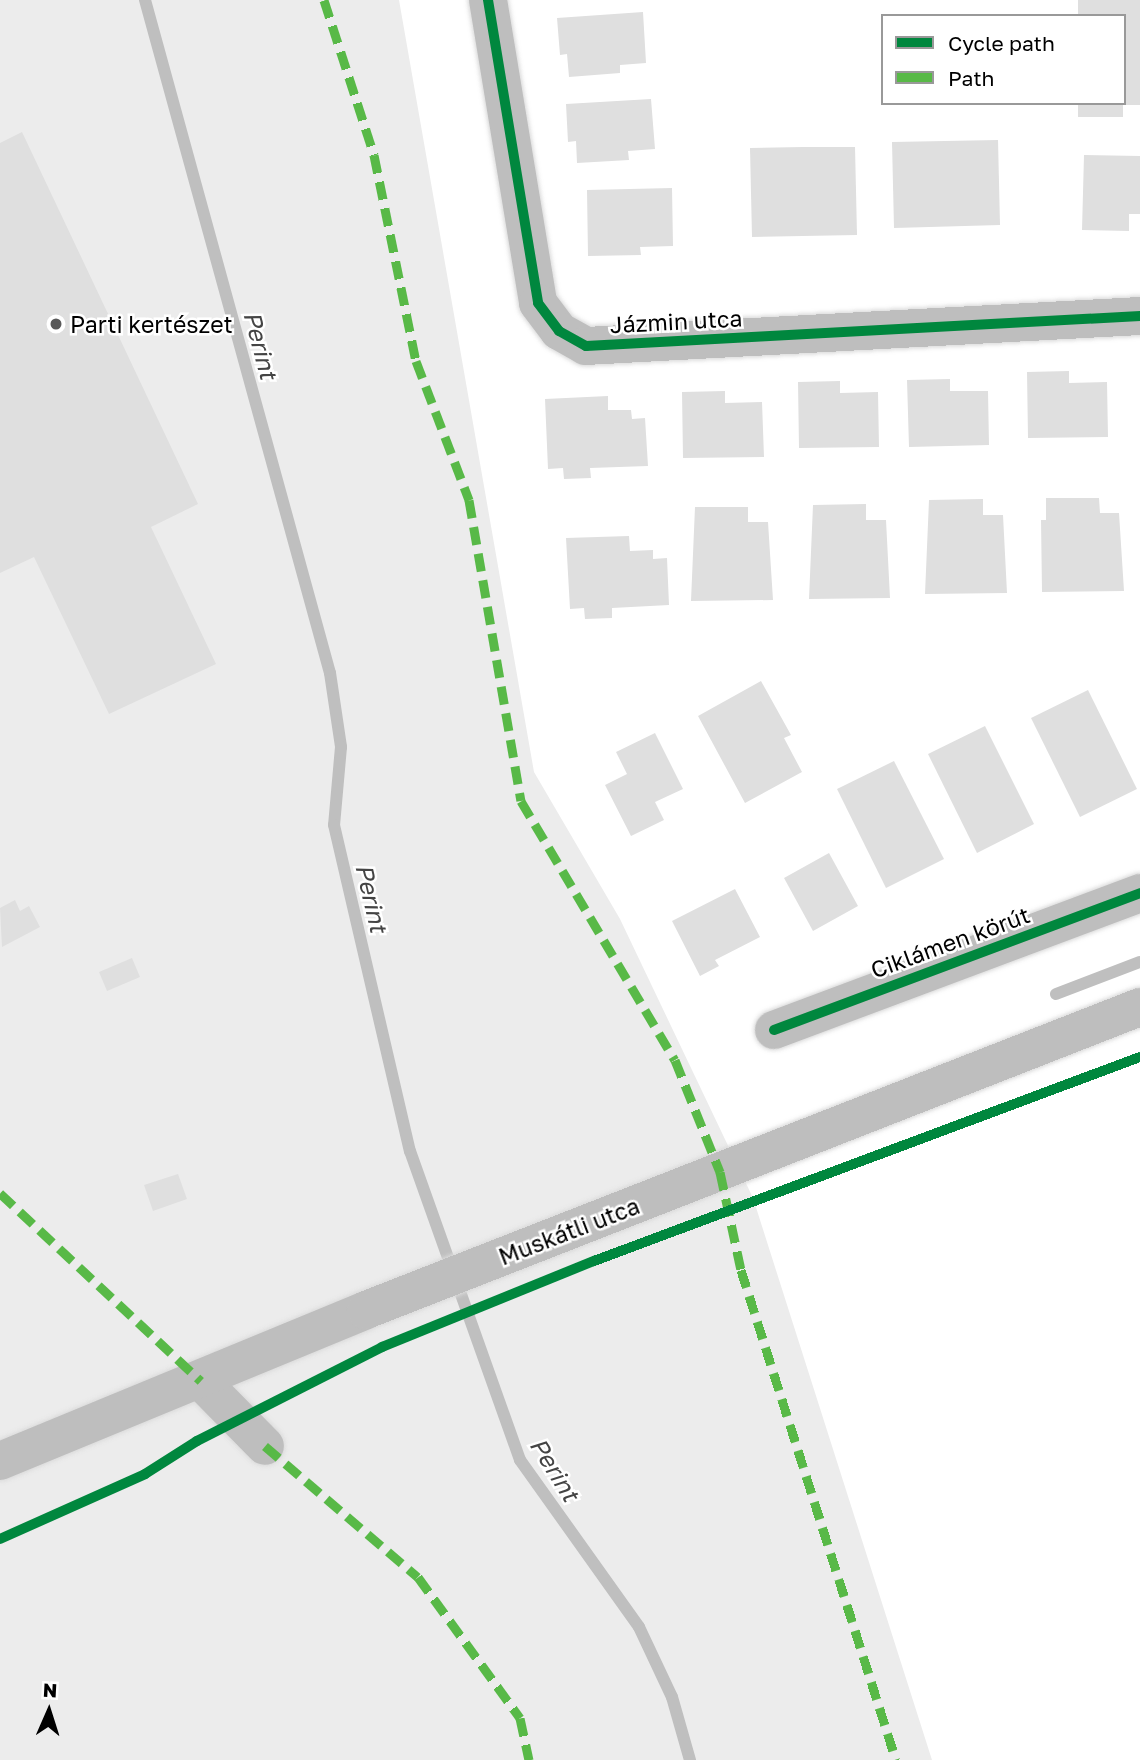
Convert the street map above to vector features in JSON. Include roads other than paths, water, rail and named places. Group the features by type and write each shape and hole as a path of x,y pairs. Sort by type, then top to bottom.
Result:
{"street":[{"name":"Jázmin utca","path":"488,0 538,303 559,331 586,346 1140,316"},
{"name":"Ciklámen körút","path":"774,1030 1140,893"},
{"name":"Muskátli utca","path":"0,1461 201,1381 366,1310 1140,1007"},
{"path":"201,1381 265,1446"}],"waterway":[{"name":"Perint","path":"145,0 330,673 341,747 334,825 410,1151 520,1460 639,1627 672,1697 690,1760"},
{"path":"1056,994 1140,962"}],"place":[{"name":"Parti kertészet","path":"56,324"}]}
